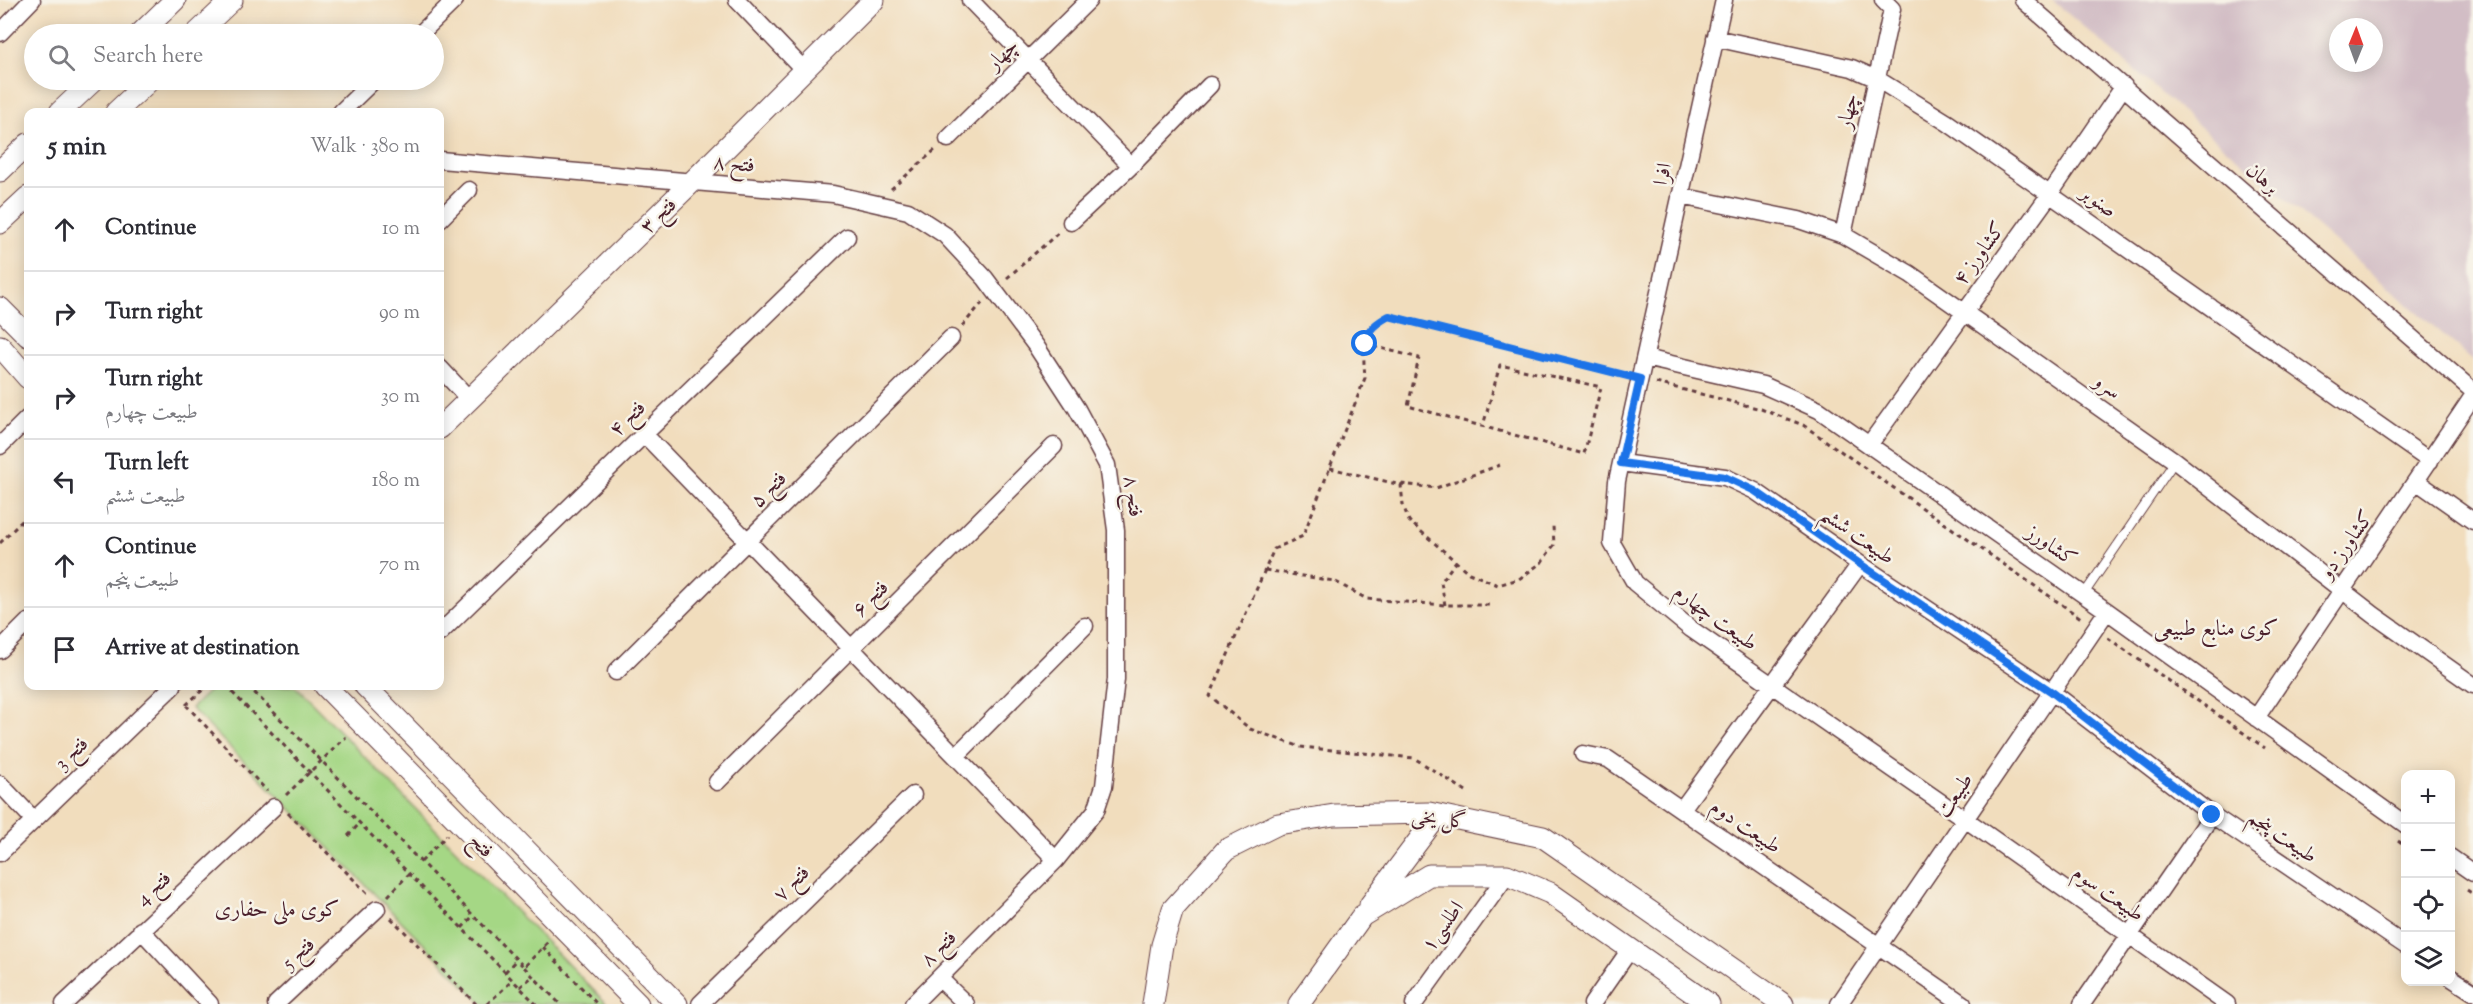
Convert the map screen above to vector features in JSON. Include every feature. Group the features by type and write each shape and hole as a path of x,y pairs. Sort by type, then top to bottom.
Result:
{"street":[{"path":"0,33 32,0"},
{"path":"150,24 175,0"},
{"path":"207,24 232,0"},
{"path":"430,24 455,0"},
{"path":"737,0 804,70"},
{"name":"فتح ۳","path":"444,424 693,182 874,0"},
{"path":"970,0 1131,166"},
{"name":"چهار","path":"948,139 1089,0"},
{"name":"افرا","path":"1645,358 1724,0"},
{"name":"چهار","path":"1843,235 1892,9 1883,0"},
{"name":"برهان","path":"2023,0 2473,393"},
{"name":"صنوبر","path":"1715,38 1852,68 1877,79 1948,123 2430,461"},
{"path":"1071,222 1131,166 1210,86"},
{"name":"کشاورز ۴","path":"1869,445 2050,194 2124,86"},
{"path":"64,108 83,90"},
{"path":"120,108 139,90"},
{"path":"344,108 363,90"},
{"path":"0,171 24,148"},
{"name":"فتح ۸","path":"444,160 833,194 908,211 945,235 985,278 1077,409 1107,465 1116,530 1116,660 1104,786 1096,810 1056,860 914,1004"},
{"path":"444,215 469,190"},
{"name":"سرو","path":"1680,196 1799,220 1843,235 1910,274 2175,462 2342,588 2374,615 2473,685"},
{"path":"0,223 24,201"},
{"name":"فتح ۴","path":"444,629 847,237"},
{"path":"0,308 24,332"},
{"name":"فتح ۵","path":"616,672 951,338"},
{"path":"0,346 24,373"},
{"name":"طبیعت چهارم","path":"1645,358 1621,463 1612,543 1635,583 1691,629 1965,819"},
{"name":"کشاورز","path":"1645,358 1763,385 1819,410 2084,594 2405,824"},
{"path":"444,372 469,399"},
{"name":"کشاورز دو","path":"2256,718 2430,461 2473,393"},
{"path":"0,446 24,422"},
{"path":"644,434 1056,860"},
{"name":"فتح ۶","path":"717,782 1054,446"},
{"name":"طبیعت ششم","path":"1621,463 1725,477 1755,491 2052,692"},
{"path":"2416,481 2473,521"},
{"path":"1682,809 1860,564"},
{"name":"طبیعت","path":"1839,1004 2107,611"},
{"path":"0,650 24,626"},
{"path":"956,756 1085,626"},
{"name":"فتح 3","path":"0,853 169,690"},
{"name":"فتح","path":"329,690 638,1004"},
{"name":"فتح","path":"369,690 678,1004"},
{"name":"طبیعت پنجم","path":"2052,692 2212,815 2401,943"},
{"name":"طبیعت دوم","path":"1583,754 1608,759 1963,1004"},
{"path":"0,784 34,820"},
{"name":"فتح ۷","path":"700,1004 913,795"},
{"name":"فتح 4","path":"64,1004 276,805"},
{"name":"گل یخی","path":"1153,1004 1162,945 1173,909 1226,850 1278,824 1334,815 1429,813 1543,837 1783,1004"},
{"path":"1299,1004 1438,815"},
{"path":"2082,1004 2212,815"},
{"name":"طبیعت سوم","path":"1965,819 2227,1004"},
{"path":"2455,860 2473,873"},
{"path":"1362,916 1429,875 1507,875 1550,893 1709,1004"},
{"name":"اطلسی۱","path":"1414,1004 1507,875"},
{"name":"فتح 5","path":"276,1004 378,908"},
{"path":"141,930 210,1004"},
{"path":"1592,1004 1631,948"},
{"path":"939,978 966,1004"},
{"path":"2455,980 2473,992"}],"lane":[{"path":"2084,594 2175,462"}],"path":[{"path":"874,204 948,139"},
{"path":"1466,791 1414,758 1300,747 1250,729 1210,696 1274,549 1303,536 1365,378 1366,334 1389,316 1761,409 1803,425 2270,751"},
{"path":"1365,344 1419,358 1408,406 1584,454 1601,387 1500,365 1483,426"},
{"path":"1330,468 1397,484 1436,488 1500,465"},
{"path":"1397,484 1401,484 1403,505 1409,521 1469,573 1498,585 1519,579 1541,563 1554,544 1553,526"},
{"path":"0,543 24,519"},
{"path":"1445,605 1441,582 1456,561"},
{"path":"1265,570 1334,581 1367,599 1445,605 1492,605"},
{"path":"230,690 536,1004"},
{"path":"252,690 560,1004"},
{"path":"186,705 276,805 476,1004"},
{"path":"276,805 350,734"},
{"path":"348,837 360,823"},
{"path":"421,862 448,834"},
{"path":"2396,840 2401,844"},
{"path":"378,908 410,873"},
{"path":"462,928 474,916"},
{"path":"524,967 551,939"},
{"path":"543,947 597,1004"},
{"path":"505,972 517,959"},
{"path":"520,987 533,976"},
{"path":"487,1004 513,980"}],"shaded area":[{"path":"2052,0 2473,0 2473,360"}],"green space":[{"path":"210,690 299,690 607,1004 483,1004 191,708"}],"district":[{"name":"کوی منابع طبیعی","path":"2216,627"},
{"name":"کوی ملی حفاری","path":"277,908"}],"route":[{"path":"1365,344 1366,334 1389,316 1640,379 1621,463 1725,477 1755,491 2052,692 2212,815"}]}
